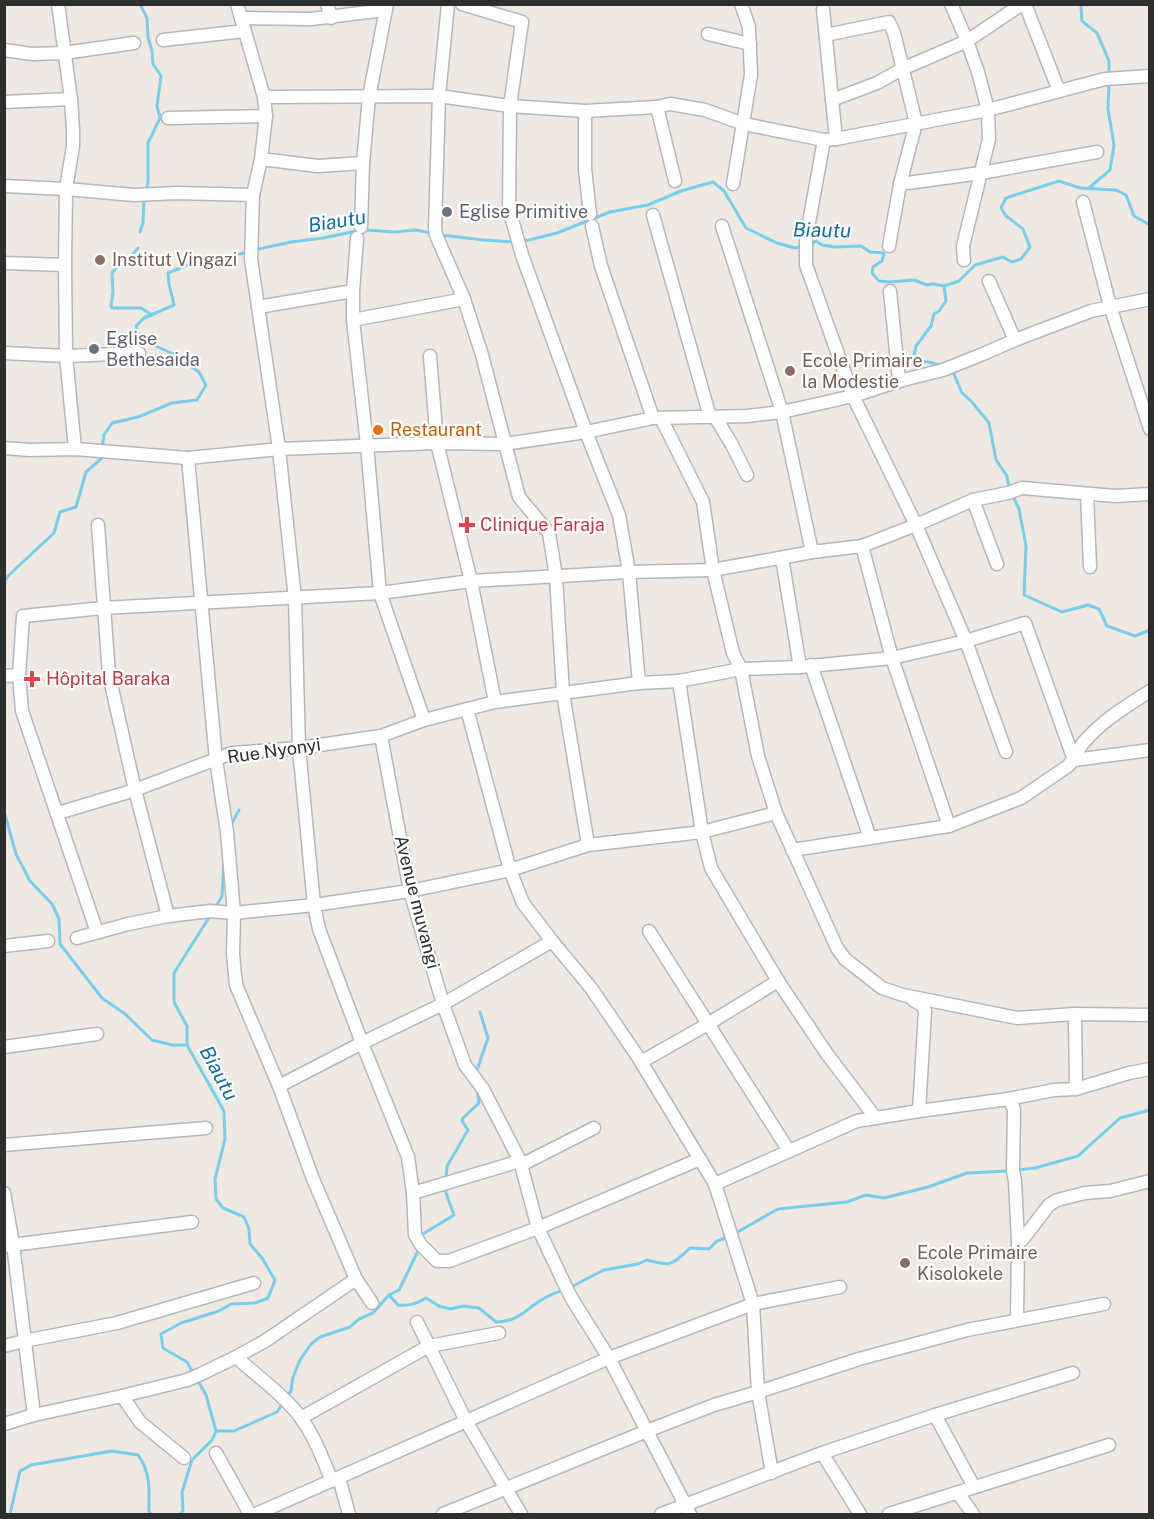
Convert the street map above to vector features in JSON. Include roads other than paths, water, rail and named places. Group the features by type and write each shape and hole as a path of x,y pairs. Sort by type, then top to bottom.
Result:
{"street":[{"path":"58,4 71,99 73,146 66,189 65,266 66,356 75,449"},
{"path":"237,4 264,96 266,116 261,159 253,195 251,253 279,448 295,598 299,748 314,905 319,929 408,1157 415,1235 421,1245 437,1261 450,1261 538,1228 700,1159"},
{"path":"327,4 331,18"},
{"path":"448,4 439,96 435,231 464,299 482,355 519,497 549,533 555,577 562,693 573,745 588,845"},
{"path":"462,4 522,22 510,106 509,209 522,255 586,432 619,515 629,572 639,683"},
{"path":"732,184 751,75 748,27 741,4"},
{"path":"951,4 978,72 988,110 989,139 963,246 964,260"},
{"path":"832,100 877,83 902,69 967,41 1024,4 1059,91"},
{"path":"241,18 331,18 386,8 369,97 353,291 353,320 380,593 424,720"},
{"path":"823,9 832,100 830,139 806,245 806,265 853,396 916,525 966,641 1006,752"},
{"path":"826,35 889,22 894,33 916,123 900,184 889,246"},
{"path":"163,40 245,31"},
{"path":"708,34 750,44"},
{"path":"4,50 32,54 64,53 134,43"},
{"path":"264,96 439,96 510,106 585,111 670,105 705,110 744,124 830,139 988,110 1111,78 1149,76"},
{"path":"4,102 71,99"},
{"path":"657,107 675,181"},
{"path":"585,111 585,169 591,220 601,266 657,418 703,502 714,570 733,653 741,669 758,756 776,813 837,948 845,959 882,988 903,995 1017,1018 1075,1014 1149,1015"},
{"path":"168,118 266,116"},
{"path":"900,184 981,173 1097,152"},
{"path":"261,159 318,166 363,163"},
{"path":"4,186 134,195 177,193 253,195"},
{"path":"1083,202 1110,306 1149,429"},
{"path":"653,215 712,417 731,443 747,475"},
{"path":"722,226 782,412 812,552"},
{"path":"4,263 65,266"},
{"path":"989,281 1015,339"},
{"path":"258,307 353,291"},
{"path":"890,291 899,381"},
{"path":"353,320 464,299"},
{"path":"4,448 75,449 188,458 279,448 436,443 506,444 657,418 747,416 782,412 853,396 948,368 1015,339 1090,311 1149,299"},
{"path":"4,353 66,356 139,353"},
{"path":"430,356 436,443 471,581 495,702"},
{"path":"188,458 216,760 227,832 234,913 233,954 236,986 279,1086 313,1179 356,1279 372,1303"},
{"path":"98,932 22,711 19,675 23,616 103,608 380,593 471,581 629,572 714,570 812,552 862,546 973,500 1022,488 1115,496 1149,494"},
{"path":"1087,494 1090,567"},
{"path":"973,500 997,564"},
{"path":"98,525 109,675 135,790 168,916"},
{"path":"862,546 892,658 949,826"},
{"path":"782,558 805,666 870,838"},
{"name":"Rue Nyonyi","path":"58,813 135,790 232,753 299,748 381,736 424,720 495,702 639,683 679,681 741,669 892,658 966,641 1025,623 1074,760"},
{"path":"4,676 19,675"},
{"path":"679,681 702,832 711,868 778,981 827,1054 875,1117"},
{"path":"792,850 949,826 1022,798 1068,766 1074,760 1081,745 1120,709 1148,694"},
{"path":"467,709 510,870 523,903 591,988 641,1062 715,1184 753,1304 758,1392 772,1473"},
{"name":"Avenue muvangi","path":"381,736 410,891 443,1004 465,1065 483,1089 520,1163 538,1228 567,1289 609,1358 688,1510"},
{"path":"1074,760 1149,750"},
{"path":"77,938 168,916 212,911 234,913 314,905 410,891 510,870 588,845 702,832 776,813"},
{"path":"650,931 789,1151"},
{"path":"4,946 48,941"},
{"path":"279,1086 443,1004 552,941"},
{"path":"641,1062 778,981"},
{"path":"903,995 922,1005 925,1011 919,1111"},
{"path":"1075,1014 1076,1089"},
{"path":"4,1047 97,1034"},
{"path":"715,1184 857,1121 1054,1090 1076,1089 1149,1069"},
{"path":"1008,1099 1014,1109 1013,1171 1018,1241 1017,1320"},
{"path":"4,1145 206,1128"},
{"path":"413,1193 520,1163 594,1128"},
{"path":"1018,1241 1022,1240 1049,1205 1057,1200 1085,1193 1110,1191 1149,1181"},
{"path":"4,1193 9,1245 34,1415"},
{"path":"9,1245 192,1221"},
{"path":"4,1424 187,1380 265,1341 356,1279"},
{"path":"4,1346 117,1323 254,1283"},
{"path":"256,1515 609,1358 753,1304 840,1287"},
{"path":"443,1515 714,1405 859,1359 967,1330 1104,1304"},
{"path":"417,1322 466,1421 521,1515"},
{"path":"301,1418 429,1346 499,1333"},
{"path":"236,1357 301,1418 336,1480 349,1515"},
{"path":"661,1515 688,1510 822,1453 1073,1372"},
{"path":"122,1396 140,1422 184,1458"},
{"path":"934,1415 974,1487"},
{"path":"889,1515 1109,1445"},
{"path":"216,1453 250,1515"},
{"path":"822,1453 860,1515"},
{"path":"958,1493 973,1515"}],"waterway":[{"path":"140,4 147,18 153,64 161,76 157,106 160,118 148,143 146,192"},
{"path":"1083,4 1081,7 1082,21 1097,33 1109,61 1109,76"},
{"path":"1089,188 1110,170 1114,145 1108,109 1109,83"},
{"name":"Biautu","path":"810,245 816,241 822,245 861,246 870,252 884,253 882,261 873,267 872,273 879,281 914,280 927,285 944,286 959,281 975,265 1003,257 1012,262 1021,259 1030,247 1023,229 1006,216 1001,208 1006,198 1059,181 1080,188 1116,190 1126,195 1134,216 1150,225"},
{"name":"Biautu","path":"521,241 557,233 610,212 648,205 681,191 713,182 724,191 746,228 777,243 795,248 804,246"},
{"path":"140,232 143,223 144,198"},
{"name":"Biautu","path":"254,250 365,230 395,232 416,230 431,233"},
{"name":"Biautu","path":"441,235 515,242"},
{"path":"138,248 112,273 111,306 112,308 141,308 152,315"},
{"name":"Biautu","path":"102,448 104,435 112,423 138,417 172,403 197,400 206,385 199,372 169,352 151,344 137,332 136,326 144,318 174,305 168,273 200,260 248,252"},
{"path":"942,366 920,361 914,355 916,346 931,326 934,314 946,301 944,286"},
{"path":"950,372 954,374 962,393 989,423 996,460 1007,476 1009,488"},
{"name":"Biautu","path":"4,582 54,533 60,512 76,507 86,472 101,459 102,455"},
{"path":"1012,494 1019,509 1026,546 1024,595 1062,612 1088,605 1099,609 1107,626 1135,636 1150,630"},
{"path":"230,827 239,810"},
{"name":"Biautu","path":"4,811 16,854 30,881 52,904 59,919 60,944 102,998 125,1014 152,1040 172,1045 187,1045 224,1111 225,1139 215,1179 216,1199 223,1208 244,1217 249,1229 250,1244 262,1258 275,1280 268,1298 255,1303 231,1304 219,1311 181,1323 161,1334 163,1348 187,1362 193,1373"},
{"path":"215,908 222,896 224,865"},
{"path":"187,1045 187,1026 174,1002 174,973 210,916"},
{"path":"476,1073 488,1038 480,1012"},
{"path":"446,1181 447,1166 468,1130 462,1121 463,1118 479,1103 477,1089"},
{"path":"1016,1170 1035,1168 1078,1156 1120,1118 1150,1110"},
{"path":"734,1234 778,1209 847,1202 866,1195 884,1198 928,1187 967,1173 1009,1171"},
{"path":"422,1237 423,1234 454,1215 446,1188"},
{"path":"571,1287 604,1270 638,1264 647,1260 671,1263 690,1248 709,1249 717,1241 728,1237"},
{"path":"389,1295 399,1290 419,1249"},
{"path":"286,1397 291,1391 293,1377 300,1360 311,1344 320,1337 350,1327 359,1319 373,1313 389,1295 398,1305 413,1304 426,1298 439,1306 450,1309 464,1306 479,1308 496,1322 515,1318 544,1298 565,1289"},
{"name":"Biautu","path":"180,1514 183,1511 182,1492 192,1460 212,1440 216,1431 206,1395 197,1379"},
{"path":"216,1431 234,1431 277,1412 283,1403"},
{"name":"Biautu","path":"10,1514 20,1471 31,1465 112,1451 138,1455 145,1468 151,1514"}],"place":[{"name":"Eglise Primitive","path":"447,212"},
{"name":"Institut Vingazi","path":"100,260"},
{"name":"Eglise Bethesaida","path":"94,349"},
{"name":"Ecole Primaire la Modestie","path":"790,371"},
{"name":"Restaurant","path":"378,430"},
{"name":"Clinique Faraja","path":"467,525"},
{"name":"Hôpital Baraka","path":"32,679"},
{"name":"Ecole Primaire Kisolokele","path":"905,1263"}]}
